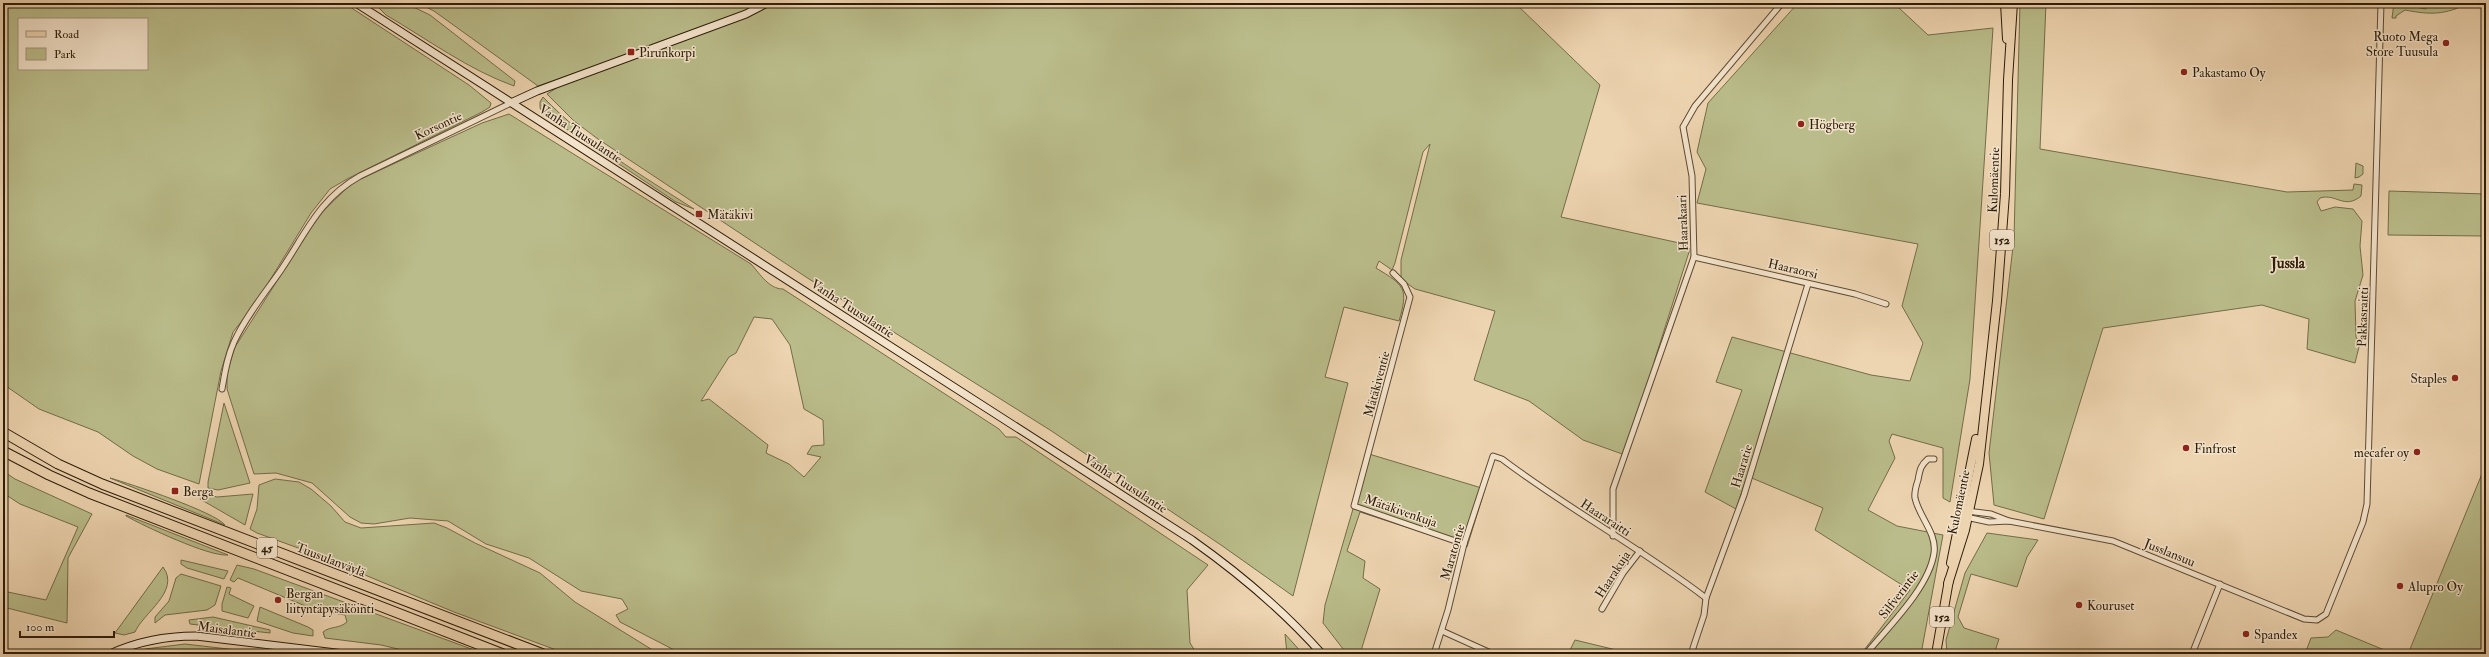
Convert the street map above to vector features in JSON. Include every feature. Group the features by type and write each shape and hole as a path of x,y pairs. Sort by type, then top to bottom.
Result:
{"highway":[{"name":"Tuusulanväylä","path":"3,432 58,464 102,484 540,653"},
{"name":"Tuusulanväylä","path":"3,451 88,493 503,654"}],"main road":[{"name":"Vanha Tuusulantie","path":"356,3 513,102 1192,540 1256,587 1300,629 1322,654"},
{"name":"Korsontie","path":"513,102 537,91 740,16 767,3"},
{"name":"Kulomäentie","path":"2005,3 2008,80"},
{"name":"Kulomäentie","path":"1948,584 1968,518 1978,464 1984,400 2001,261 2008,80 2013,3"},
{"name":"Kulomäentie","path":"1936,653 1961,513 1984,400"},
{"name":"Maisalantie","path":"110,654 148,640 181,636 344,654"}],"street":[{"name":"Haarakaari","path":"1613,536 1613,489 1694,257 1692,176 1683,126 1695,106 1782,3"},
{"name":"Pakkasraitti","path":"2317,620 2326,614 2330,606 2363,522 2367,504 2382,3"},
{"name":"Korsontie","path":"222,389 226,366 238,336 308,225 327,199 341,186 360,176 513,102"},
{"name":"Haaraorsi","path":"1694,257 1855,294 1886,304"},
{"name":"Mätäkiventie","path":"1354,506 1410,297 1404,284 1393,273"},
{"name":"Haaratie","path":"1691,654 1706,598 1744,495 1808,284"},
{"name":"Haararaitti","path":"1493,456 1502,459 1613,536 1640,551 1706,598"},
{"name":"Maratontie","path":"1434,654 1442,631 1464,544 1493,456"},
{"name":"Silfverintie","path":"1866,654 1914,595 1928,573 1934,552 1933,541 1919,510 1915,492 1920,467 1928,459 1934,459"},
{"name":"Mätäkivenkuja","path":"1354,506 1464,544"},
{"name":"Jusslansuu","path":"1970,509 1991,514 2010,521 2113,540 2304,619 2317,620"},
{"path":"1961,513 1970,509"},
{"name":"Jusslansuu","path":"1961,513 1968,518 1989,522 2010,521"},
{"name":"Haarakuja","path":"1602,609 1622,573 1640,551"},
{"path":"2192,654 2220,584"},
{"path":"1442,631 1493,654"}],"green space":[{"path":"3,3 344,3 469,85 491,103 490,107 482,112 347,179 330,189 311,213 256,303 233,332 221,371 199,484 157,469 133,456 98,432 39,409 3,384"},
{"path":"378,3 405,3 430,15 515,81 514,86 481,72 448,54 386,15 378,7"},
{"path":"418,3 764,3 745,13 538,86 434,11"},
{"path":"770,3 1515,3 1600,85 1561,217 1684,244 1690,249 1654,362 1658,363 1625,455 1583,440 1529,401 1474,380 1495,311 1415,289 1401,279 1401,260 1430,144 1423,152 1392,270 1379,261 1376,268 1393,279 1402,288 1404,301 1399,321 1344,307 1325,377 1348,383 1293,596 1221,545 1050,430 809,279 598,139 574,121 547,94 566,82"},
{"path":"1798,3 1875,3 1898,7 1928,35 1993,28 1970,379 1950,502 1943,498 1943,448 1892,434 1889,441 1895,458 1868,510 1897,526 1943,535 1921,654 1861,654 1910,590 1815,530 1823,508 1747,476 1736,509 1705,492 1742,390 1716,382 1732,337 1871,375 1910,381 1923,343 1902,306 1918,244 1697,203 1706,169 1697,152 1708,103"},
{"path":"2020,3 2046,3 2040,149 2287,192 2353,190 2354,184 2362,185 2361,196 2350,202 2326,197 2320,198 2317,202 2321,211 2335,207 2353,209 2362,221 2360,246 2363,275 2355,301 2356,337 2360,343 2355,363 2307,349 2309,319 2262,305 2103,328 2044,519 1994,505 1989,453 2014,238"},
{"path":"2394,3 2426,9 2427,6 2469,3 2453,10 2438,13 2423,13 2405,10 2396,16 2396,18 2392,18"},
{"path":"543,97 560,114 596,144 694,209 676,202 544,114 540,108 540,102"},
{"path":"509,114 751,264 769,284 783,289 999,429 1006,437 1016,437 1208,565 1187,590 1190,643 1197,654 682,654 620,622 616,615 628,609 622,599 581,591 529,558 486,544 448,521 410,518 374,524 361,523 350,517 312,483 276,473 254,474 227,389 227,373 235,347 319,215 352,183 482,123","holes":["754,317 772,319 790,345 804,409 823,420 824,445 812,446 807,454 821,457 804,477 789,464 766,453 768,445 709,399 701,401 729,357 736,353"]},
{"path":"2356,163 2363,166 2363,174 2355,178"},
{"path":"2389,191 2486,194 2486,236 2388,235"},
{"path":"224,403 250,483 218,490 208,488 208,482"},
{"path":"1369,454 1485,489 1467,547 1360,512 1347,551 1365,561 1363,578 1380,589 1360,654 1347,654 1323,623 1325,605"},
{"path":"2486,464 2486,654 2408,654"},
{"path":"3,471 15,479 92,514 68,558 67,623 3,607 3,591 46,600 78,527 20,504 3,493"},
{"path":"110,478 190,506 218,519 225,525"},
{"path":"275,479 299,482 311,489 331,506 345,522 361,528 434,523 447,528 475,543 540,573 575,602 659,654 567,654 454,612 312,553 257,533 250,529 257,509 259,485"},
{"path":"204,493 217,497 253,494 245,525 200,499"},
{"path":"126,516 228,555 207,551 192,546 147,527"},
{"path":"1987,533 2038,540 2027,557 2017,587 1971,574 1958,617 1964,628 1999,639 1994,654 1947,654 1946,640 1965,573"},
{"path":"181,560 228,571 224,579 187,568 181,564"},
{"path":"237,565 254,569 485,654 419,654 381,645 325,638 323,632 341,626 347,622 345,615 315,610 238,578 234,582 230,580"},
{"path":"163,567 167,576 167,585 159,601 135,632 124,635 115,633"},
{"path":"181,574 221,586 215,605 207,610 165,615 155,623 155,617 169,601 176,578"},
{"path":"227,587 231,588 229,594 254,606 248,618 222,611 222,604"},
{"path":"260,607 308,627 313,630 313,636 293,633 257,621"},
{"path":"213,617 270,630 270,633 190,624 189,620"},
{"path":"2336,630 2394,654 2305,654 2311,638 2328,637"},
{"path":"1285,634 1303,654 1287,654"},
{"path":"1575,640 1633,654 1568,654"},
{"path":"185,644 271,654 139,654 145,649"}],"place":[{"name":"Ruoto Mega Store Tuusula","path":"2446,43"},
{"name":"Pirunkorpi","path":"631,52"},
{"name":"Pakastamo Oy","path":"2184,72"},
{"name":"Högberg","path":"1801,124"},
{"name":"Mätäkivi","path":"699,214"},
{"name":"Staples","path":"2455,378"},
{"name":"Finfrost","path":"2186,448"},
{"name":"mecafer oy","path":"2417,452"},
{"name":"Berga","path":"175,491"},
{"name":"Alupro Oy","path":"2400,586"},
{"name":"Bergan liityntäpysäköinti","path":"278,600"},
{"name":"Kouruset","path":"2079,605"},
{"name":"Spandex","path":"2246,634"}],"district":[{"name":"Jussla","path":"2288,263"}]}
